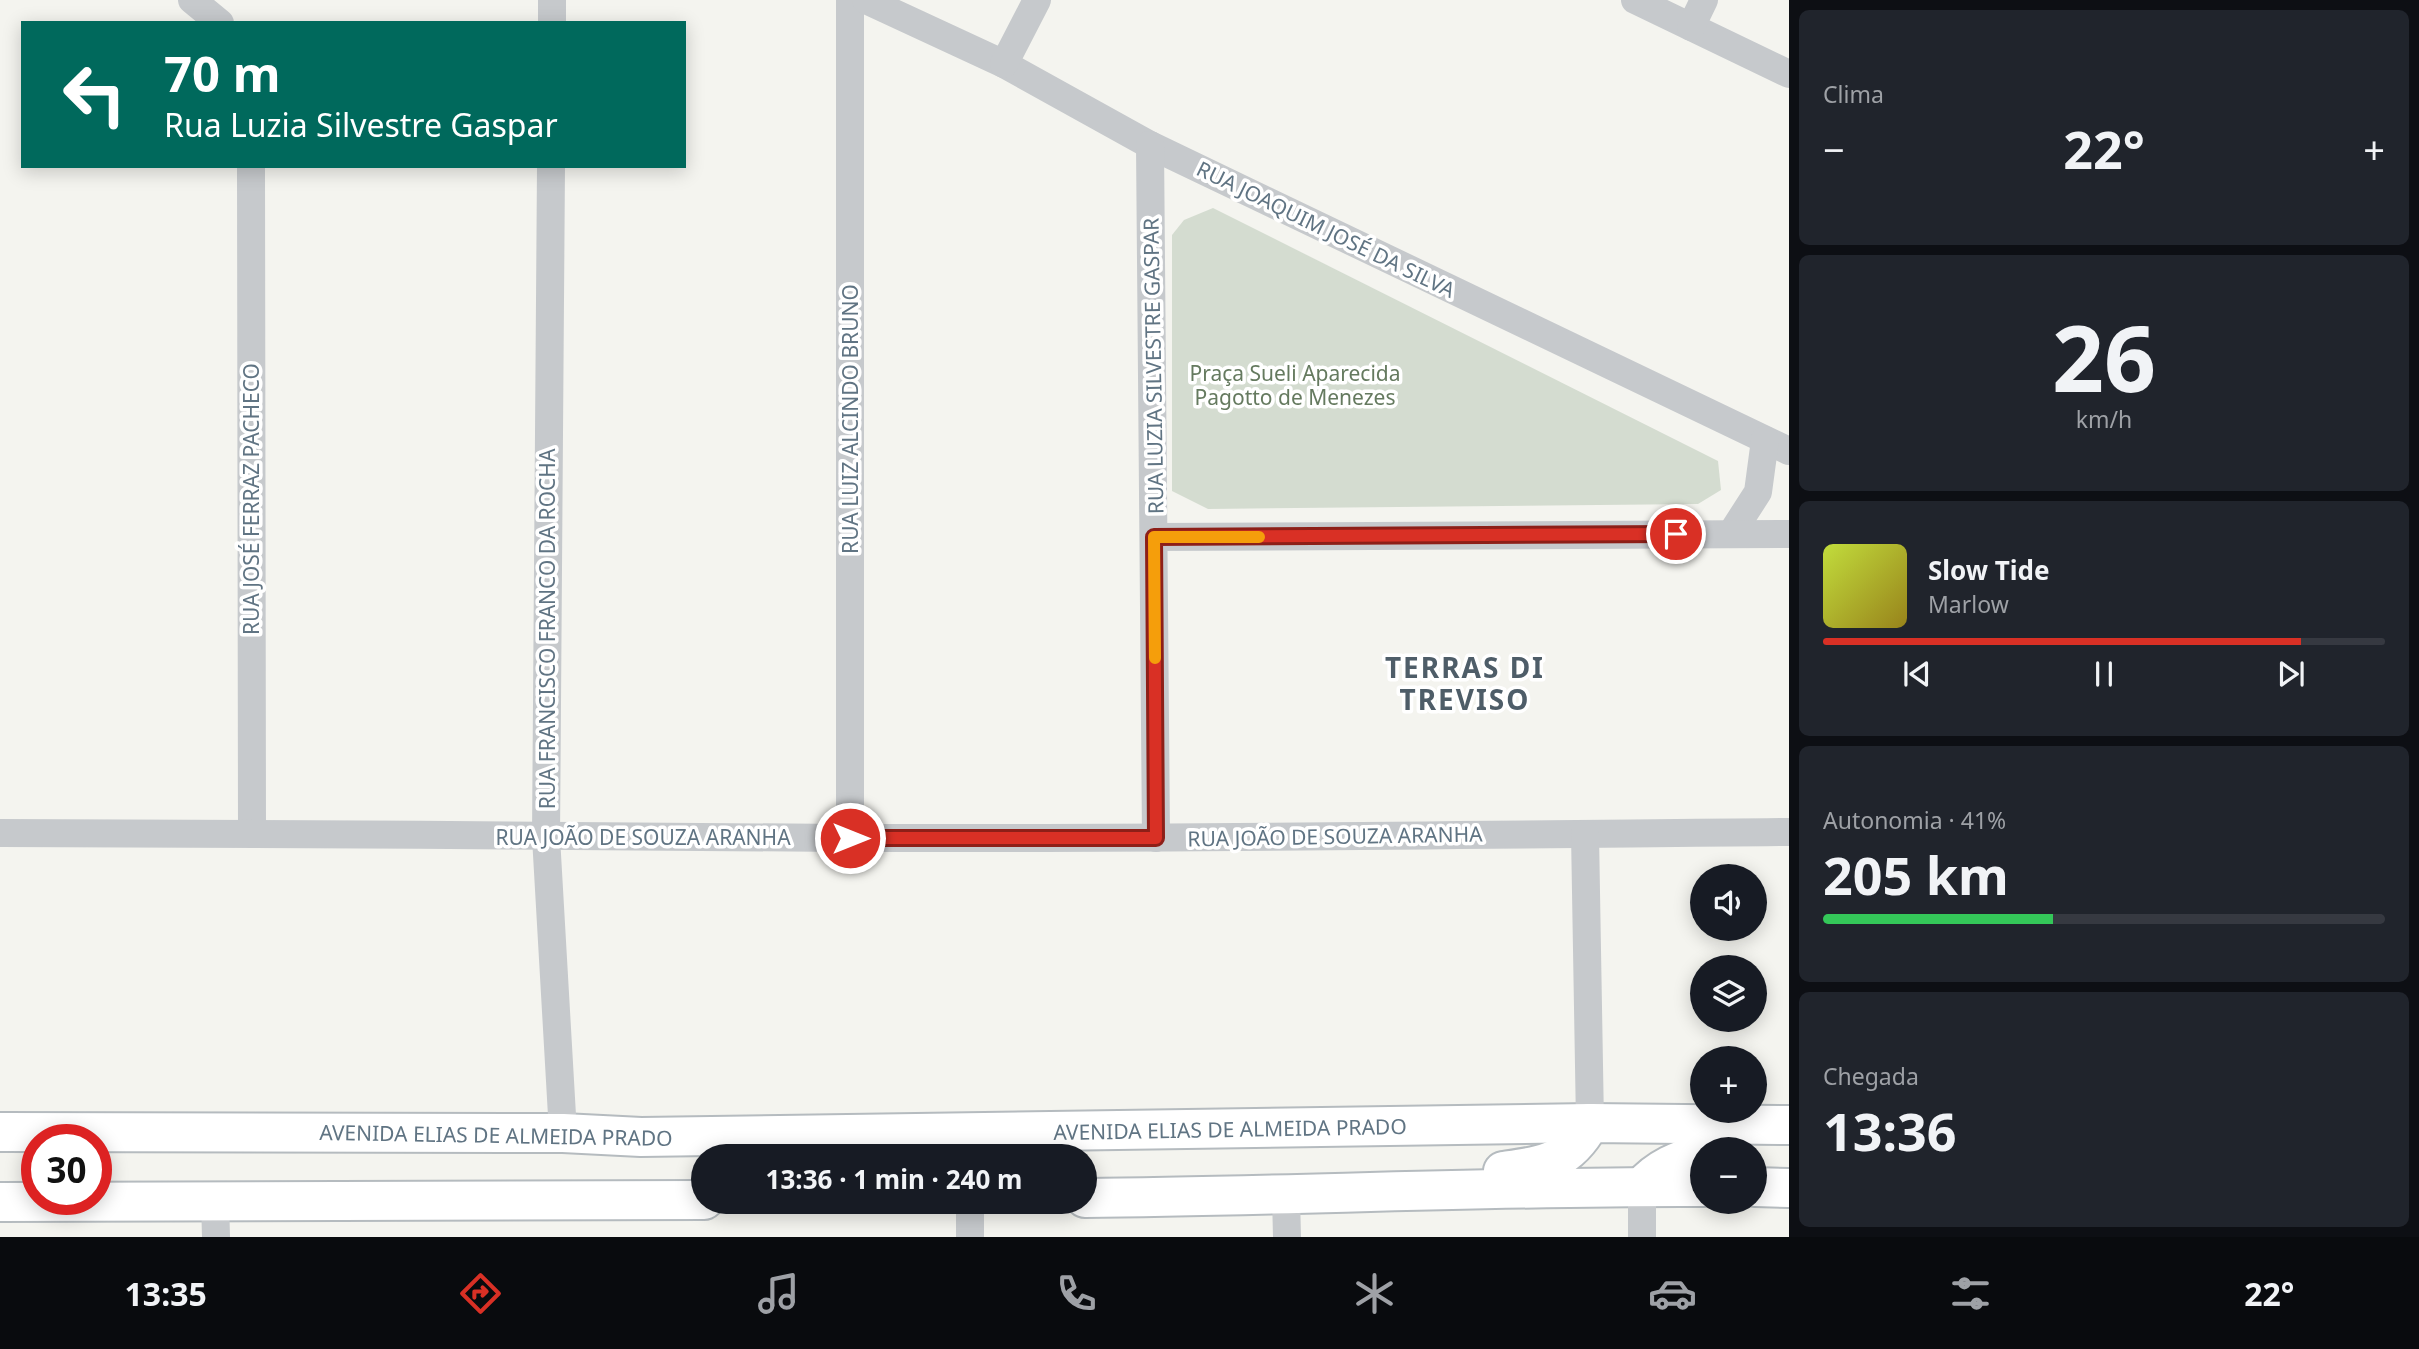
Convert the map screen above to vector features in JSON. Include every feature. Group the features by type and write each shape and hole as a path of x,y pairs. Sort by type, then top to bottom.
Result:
{"street":[{"path":"192,0 218,21"},
{"path":"552,0 552,21"},
{"name":"RUA LUIZ ALCINDO BRUNO","path":"850,0 850,838"},
{"name":"RUA JOAQUIM JOSÉ DA SILVA","path":"866,0 1004,64 1150,145 1777,445"},
{"path":"1004,64 1037,0"},
{"path":"1635,0 1789,74"},
{"path":"1690,27 1704,0"},
{"name":"RUA LUZIA SILVESTRE GASPAR","path":"1150,145 1156,838"},
{"name":"RUA JOSÉ FERRAZ PACHECO","path":"251,168 252,832"},
{"name":"RUA FRANCISCO FRANCO DA ROCHA","path":"551,168 546,837 563,1133"},
{"path":"1731,534 1758,492 1777,445"},
{"path":"1154,537 1789,534"},
{"name":"RUA JOÃO DE SOUZA ARANHA","path":"0,833 1156,838 1789,832"},
{"path":"1408,1189 1553,1162 1576,1144 1590,1123 1585,834"},
{"name":"AVENIDA ELIAS DE ALMEIDA PRADO","path":"0,1132 563,1133 653,1137 1590,1123 1789,1125"},
{"path":"1767,1148 1789,1145"},
{"path":"1642,1237 1642,1187 1653,1174 1690,1158"},
{"path":"1097,1198 1286,1196 1408,1189 1690,1187"},
{"path":"1767,1188 1789,1188"},
{"path":"1286,1196 1287,1237"},
{"path":"0,1202 216,1219 691,1201"},
{"path":"970,1214 970,1237"}],"green space":[{"name":"Praça Sueli Aparecida Pagotto de Menezes","path":"1213,208 1718,461 1721,490 1698,504 1208,509 1172,491 1172,235 1184,220"}],"slow traffic":[{"path":"1155,658 1154,537 1259,537"}],"district":[{"name":"TERRAS DI TREVISO","path":"1465,683"}],"route":[{"path":"850,838 1156,838 1154,537 1676,534"}]}
